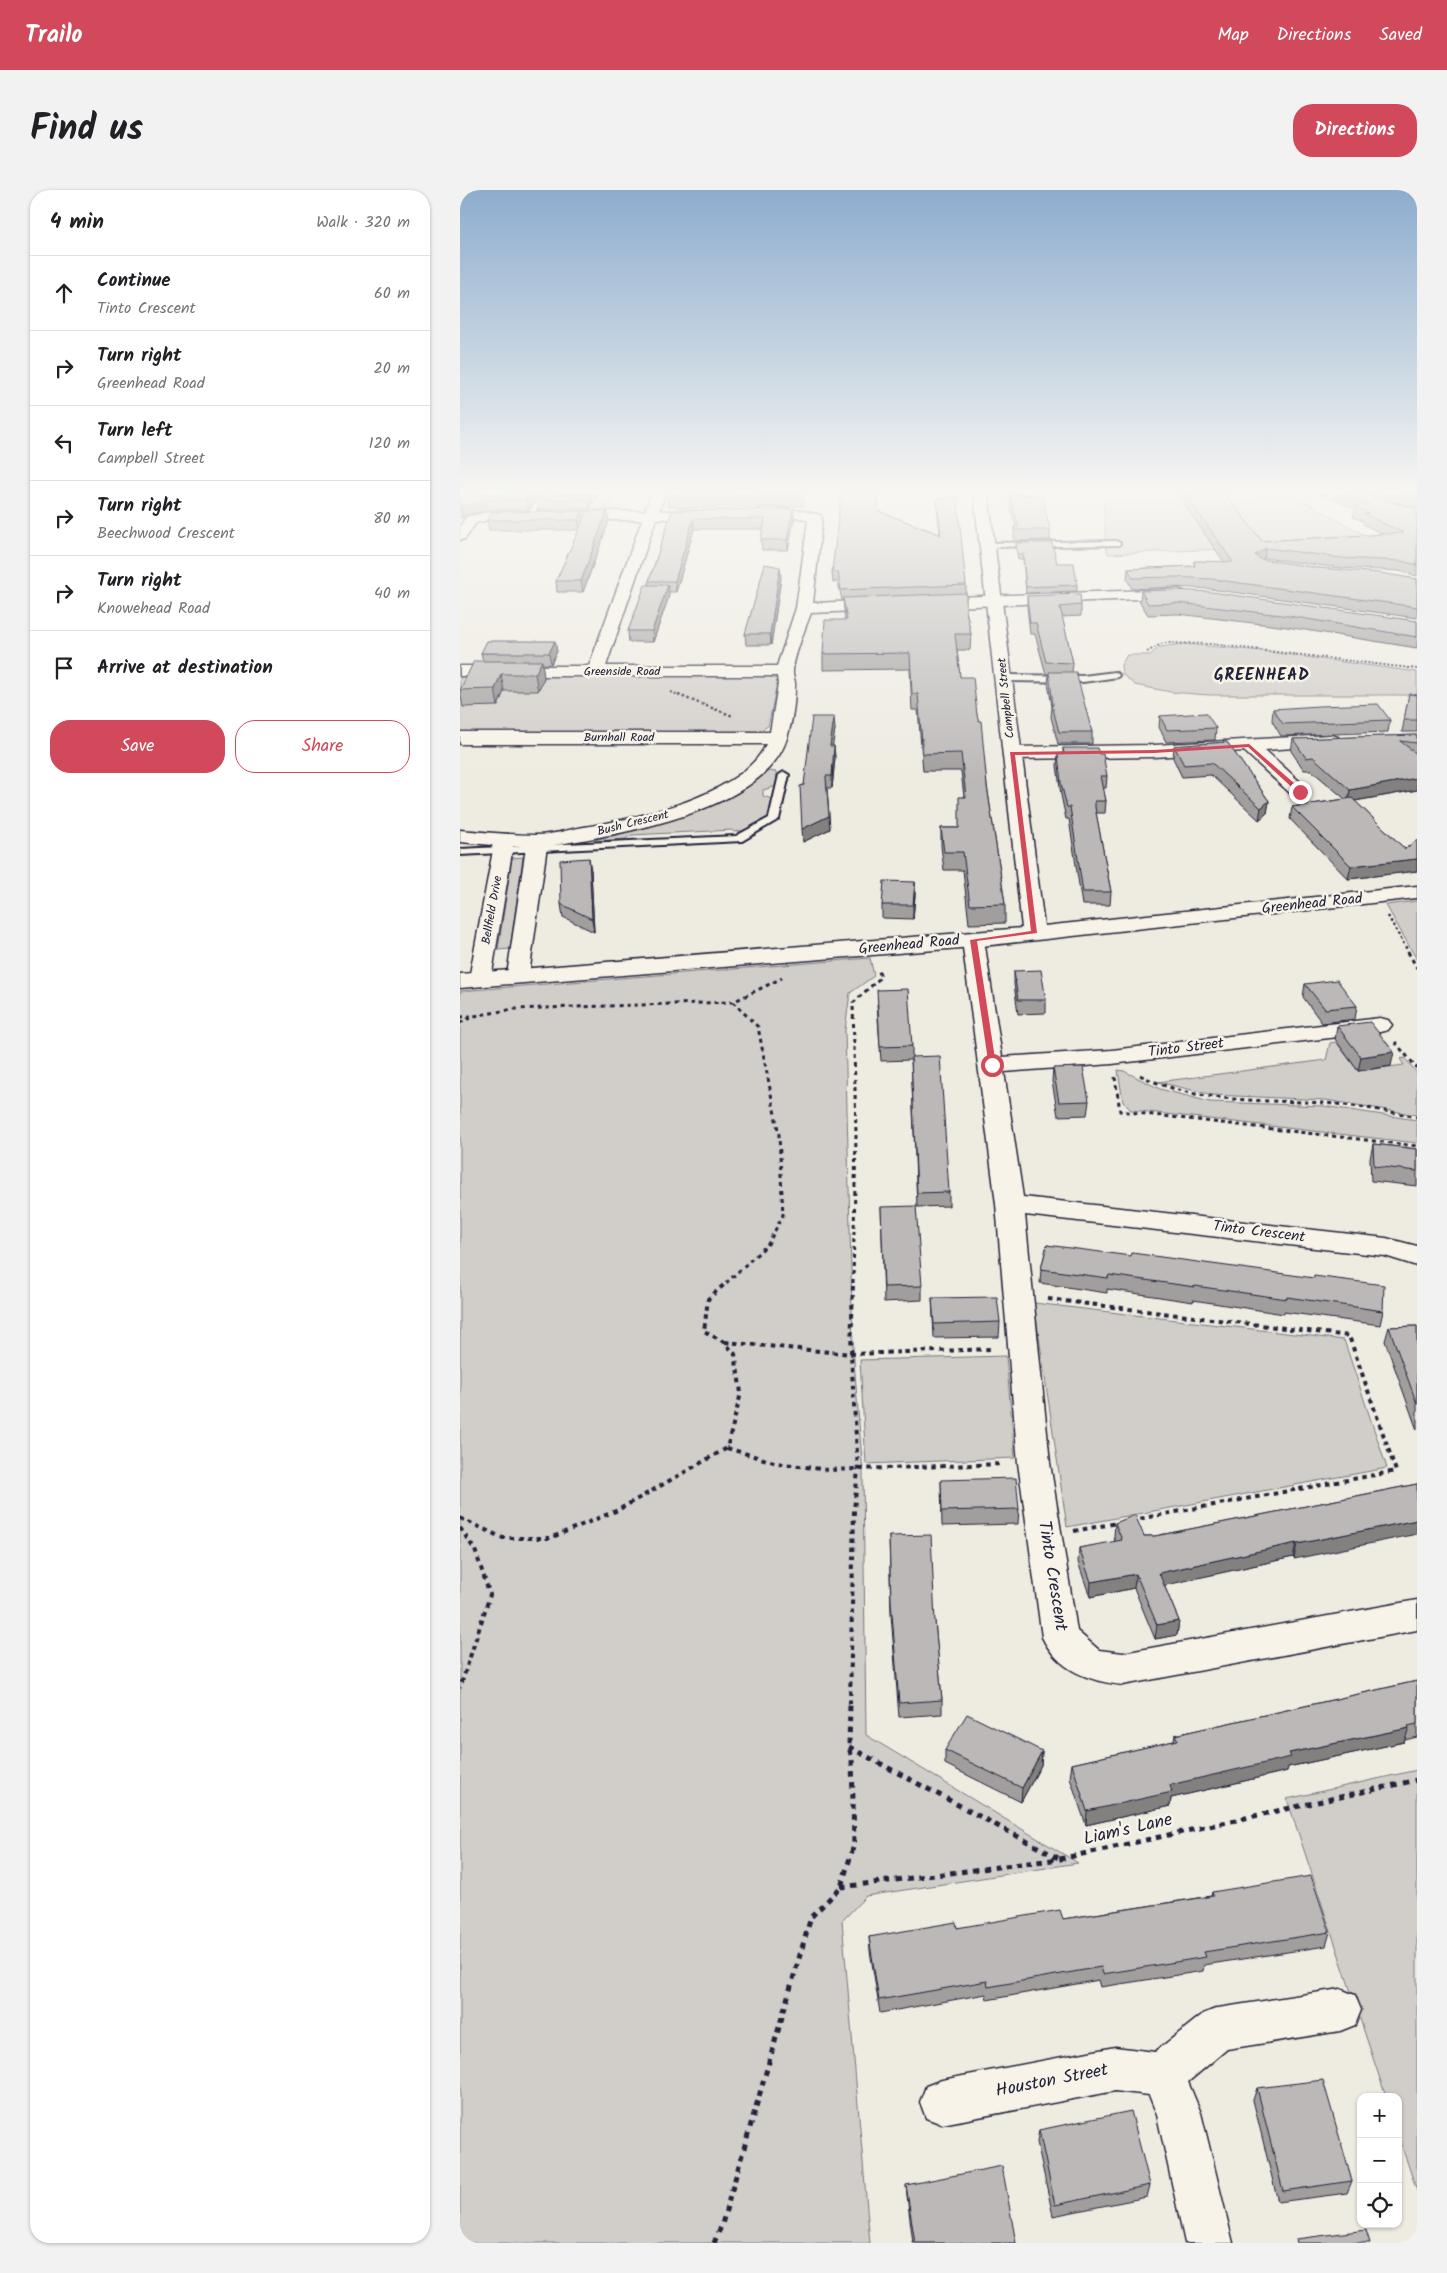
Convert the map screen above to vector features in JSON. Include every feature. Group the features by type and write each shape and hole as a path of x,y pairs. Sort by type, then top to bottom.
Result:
{"street":[{"path":"596,671 625,590"},
{"name":"Bush Crescent","path":"460,836 503,845 537,845 623,827 679,812 752,775 770,756 778,735 787,684 784,671 804,608 806,590"},
{"name":"Campbell Street","path":"993,590 1034,933"},
{"path":"804,608 994,600 1192,595"},
{"path":"575,671 582,652"},
{"name":"Greenside Road","path":"460,671 784,671"},
{"name":"Burnhall Road","path":"460,738 778,735"},
{"path":"1012,753 1154,752 1348,741"},
{"path":"1249,746 1300,792"},
{"name":"Bellfield Drive","path":"470,980 503,845"},
{"path":"518,976 537,845"},
{"name":"Greenhead Road","path":"470,980 973,940 1417,892"},
{"name":"Tinto Crescent","path":"973,940 1010,1204 1034,1463 1060,1637 1075,1655 1097,1667 1123,1669 1417,1615"},
{"name":"Tinto Street","path":"992,1065 1112,1057 1380,1025"},
{"name":"Tinto Crescent","path":"1010,1204 1386,1247 1417,1256"},
{"path":"1209,2243 1179,2113 1162,2075 1218,2029 1340,2010"},
{"name":"Houston Street","path":"942,2102 1115,2069 1162,2075"}],"lane":[{"path":"1004,678 1082,679 1115,675"},
{"path":"537,845 738,839 774,819 784,774"},
{"path":"460,852 503,845"}],"path":[{"path":"1147,652 1163,643 1210,644 1417,669"},
{"path":"669,692 778,735"},
{"path":"1377,897 1417,968"},
{"path":"714,2243 722,2224 811,1917 841,1887 854,1845 852,1758 849,1746 854,1510 858,1470 851,1354 856,1135 853,1003 881,977 871,948"},
{"path":"460,1017 514,1009 733,1002 798,970 824,952"},
{"path":"460,1518 503,1538 550,1538 618,1510 727,1448 741,1393 735,1354 724,1342 704,1331 708,1299 768,1244 783,1215 779,1135 758,1027 733,1002"},
{"path":"460,1023 474,1016"},
{"path":"1380,1025 1417,1068"},
{"path":"1112,1057 1149,1081 1211,1098 1325,1103 1417,1117"},
{"path":"1112,1057 1120,1112 1417,1146"},
{"path":"1018,1295 1349,1336 1396,1472 1045,1537"},
{"path":"724,1342 851,1354 1022,1348"},
{"path":"727,1448 777,1463 828,1470 1034,1463"},
{"path":"460,1528 475,1550 490,1595 460,1688"},
{"path":"849,1746 1060,1859"},
{"name":"Liam's Lane","path":"841,1887 1060,1859 1417,1780"}],"shaded area":[{"path":"1185,644 1261,651 1417,672 1417,695 1208,695 1171,692 1135,685 1122,674 1121,665 1127,655 1150,655 1160,647"},
{"path":"763,675 778,679 768,726 759,731 460,734 460,677"},
{"path":"769,771 776,772 777,786 763,790 763,796 772,799 769,819 746,830 632,835 625,839 594,840 642,829 686,815 727,797"},
{"path":"523,857 510,949 498,950 512,858"},
{"path":"1417,901 1417,960 1386,905"},
{"path":"870,958 874,976 850,993 845,1030 853,1348 863,1473 866,1735 1078,1863 866,1896 842,1921 870,2243 460,2243 460,991"},
{"path":"1336,1042 1358,1071 1404,1065 1400,1059 1405,1058 1417,1073 1417,1115 1326,1100 1213,1095 1158,1082 1326,1060 1330,1043"},
{"path":"1118,1070 1124,1071 1160,1089 1210,1102 1323,1106 1417,1120 1417,1143 1131,1110 1123,1102"},
{"path":"1034,1303 1344,1340 1387,1468 1067,1527"},
{"path":"1006,1356 1015,1458 866,1464 860,1360"},
{"path":"1417,1770 1417,2191 1402,2147 1402,2093 1385,2093 1287,1799"}],"building":[{"path":"643,590 666,590 652,631 628,631"},
{"path":"758,590 777,590 770,634 745,634"},
{"path":"1291,590 1417,590 1417,607"},
{"path":"1141,591 1211,592 1417,621 1417,637 1289,616 1179,603 1148,604"},
{"path":"966,593 966,611 971,634 955,634 960,677 973,677 977,715 979,721 981,721 987,786 1005,904 970,905 963,852 944,852 941,828 959,828 959,797 966,797 961,753 923,754 918,694 912,694 910,653 823,654 825,620 847,620 843,598"},
{"path":"1080,594 1081,605 1060,607 1073,663 1046,662 1036,623 1030,623 1027,596"},
{"path":"487,641 555,641 549,653 481,653"},
{"path":"474,661 542,661 535,674 501,674 495,689 460,690"},
{"path":"1049,672 1076,672 1092,732 1059,732 1052,705"},
{"path":"1409,694 1417,695 1417,720 1404,720"},
{"path":"1378,704 1390,720 1283,724 1273,709 1319,706"},
{"path":"1206,713 1216,728 1167,730 1160,716"},
{"path":"812,717 834,717 830,746 834,746 832,776 826,776 829,816 802,829 800,786 804,785"},
{"path":"1417,735 1417,743 1400,741 1417,754 1417,778 1350,790 1313,757 1306,758 1293,739"},
{"path":"1227,742 1269,801 1261,808 1212,763 1184,765 1174,746"},
{"path":"1063,748 1097,748 1099,754 1103,754 1107,776 1101,776 1106,801 1095,801 1095,807 1111,892 1083,892 1070,807 1067,807 1061,783 1058,754 1064,754"},
{"path":"1352,798 1405,849 1417,840 1417,859 1351,866 1292,807"},
{"path":"589,858 592,919 561,904 560,860"},
{"path":"884,881 915,882 913,905 882,905"},
{"path":"1041,970 1046,1000 1018,1000 1014,971"},
{"path":"1337,980 1357,1006 1325,1009 1305,984"},
{"path":"908,989 912,1046 880,1047 877,990"},
{"path":"1370,1022 1394,1052 1361,1057 1337,1026"},
{"path":"940,1056 949,1192 917,1193 911,1057"},
{"path":"1083,1067 1089,1101 1059,1102 1053,1068"},
{"path":"1373,1144 1417,1149 1417,1171 1374,1166"},
{"path":"916,1206 922,1286 884,1287 881,1207"},
{"path":"1047,1245 1131,1256 1132,1253 1314,1278 1314,1276 1384,1285 1383,1311 1109,1275 1108,1278 1041,1269"},
{"path":"997,1297 1000,1322 934,1324 932,1298"},
{"path":"1417,1326 1417,1404 1389,1327"},
{"path":"1016,1478 1019,1509 942,1511 941,1480"},
{"path":"1417,1484 1417,1520 1296,1543 1159,1573 1179,1621 1157,1625 1136,1574 1091,1582 1079,1548 1122,1540 1115,1523 1135,1515 1144,1536 1155,1536"},
{"path":"931,1535 935,1621 942,1700 899,1703 891,1601 889,1536"},
{"path":"1417,1681 1417,1724 1408,1726 1409,1728 1289,1753 1291,1757 1170,1785 1172,1792 1087,1811 1072,1764 1178,1740 1175,1735"},
{"path":"967,1714 1042,1751 1022,1788 945,1750"},
{"path":"1311,1876 1330,1932 1204,1952 1206,1957 1103,1974 1101,1967 988,1987 987,1981 879,2000 869,1937 956,1922 957,1928 1060,1910 1063,1919 1213,1896 1212,1892"},
{"path":"1323,2080 1352,2181 1283,2191 1257,2088"},
{"path":"1131,2111 1150,2185 1055,2205 1039,2130"},
{"path":"1002,2166 1016,2243 915,2243 906,2185"},
{"path":"1366,2230 1370,2243 1297,2243 1296,2239"}],"district":[{"name":"GREENHEAD","path":"1262,675"}],"route":[{"path":"992,1065 973,940 1034,933 1012,753 1154,752 1249,746 1300,792"}]}
